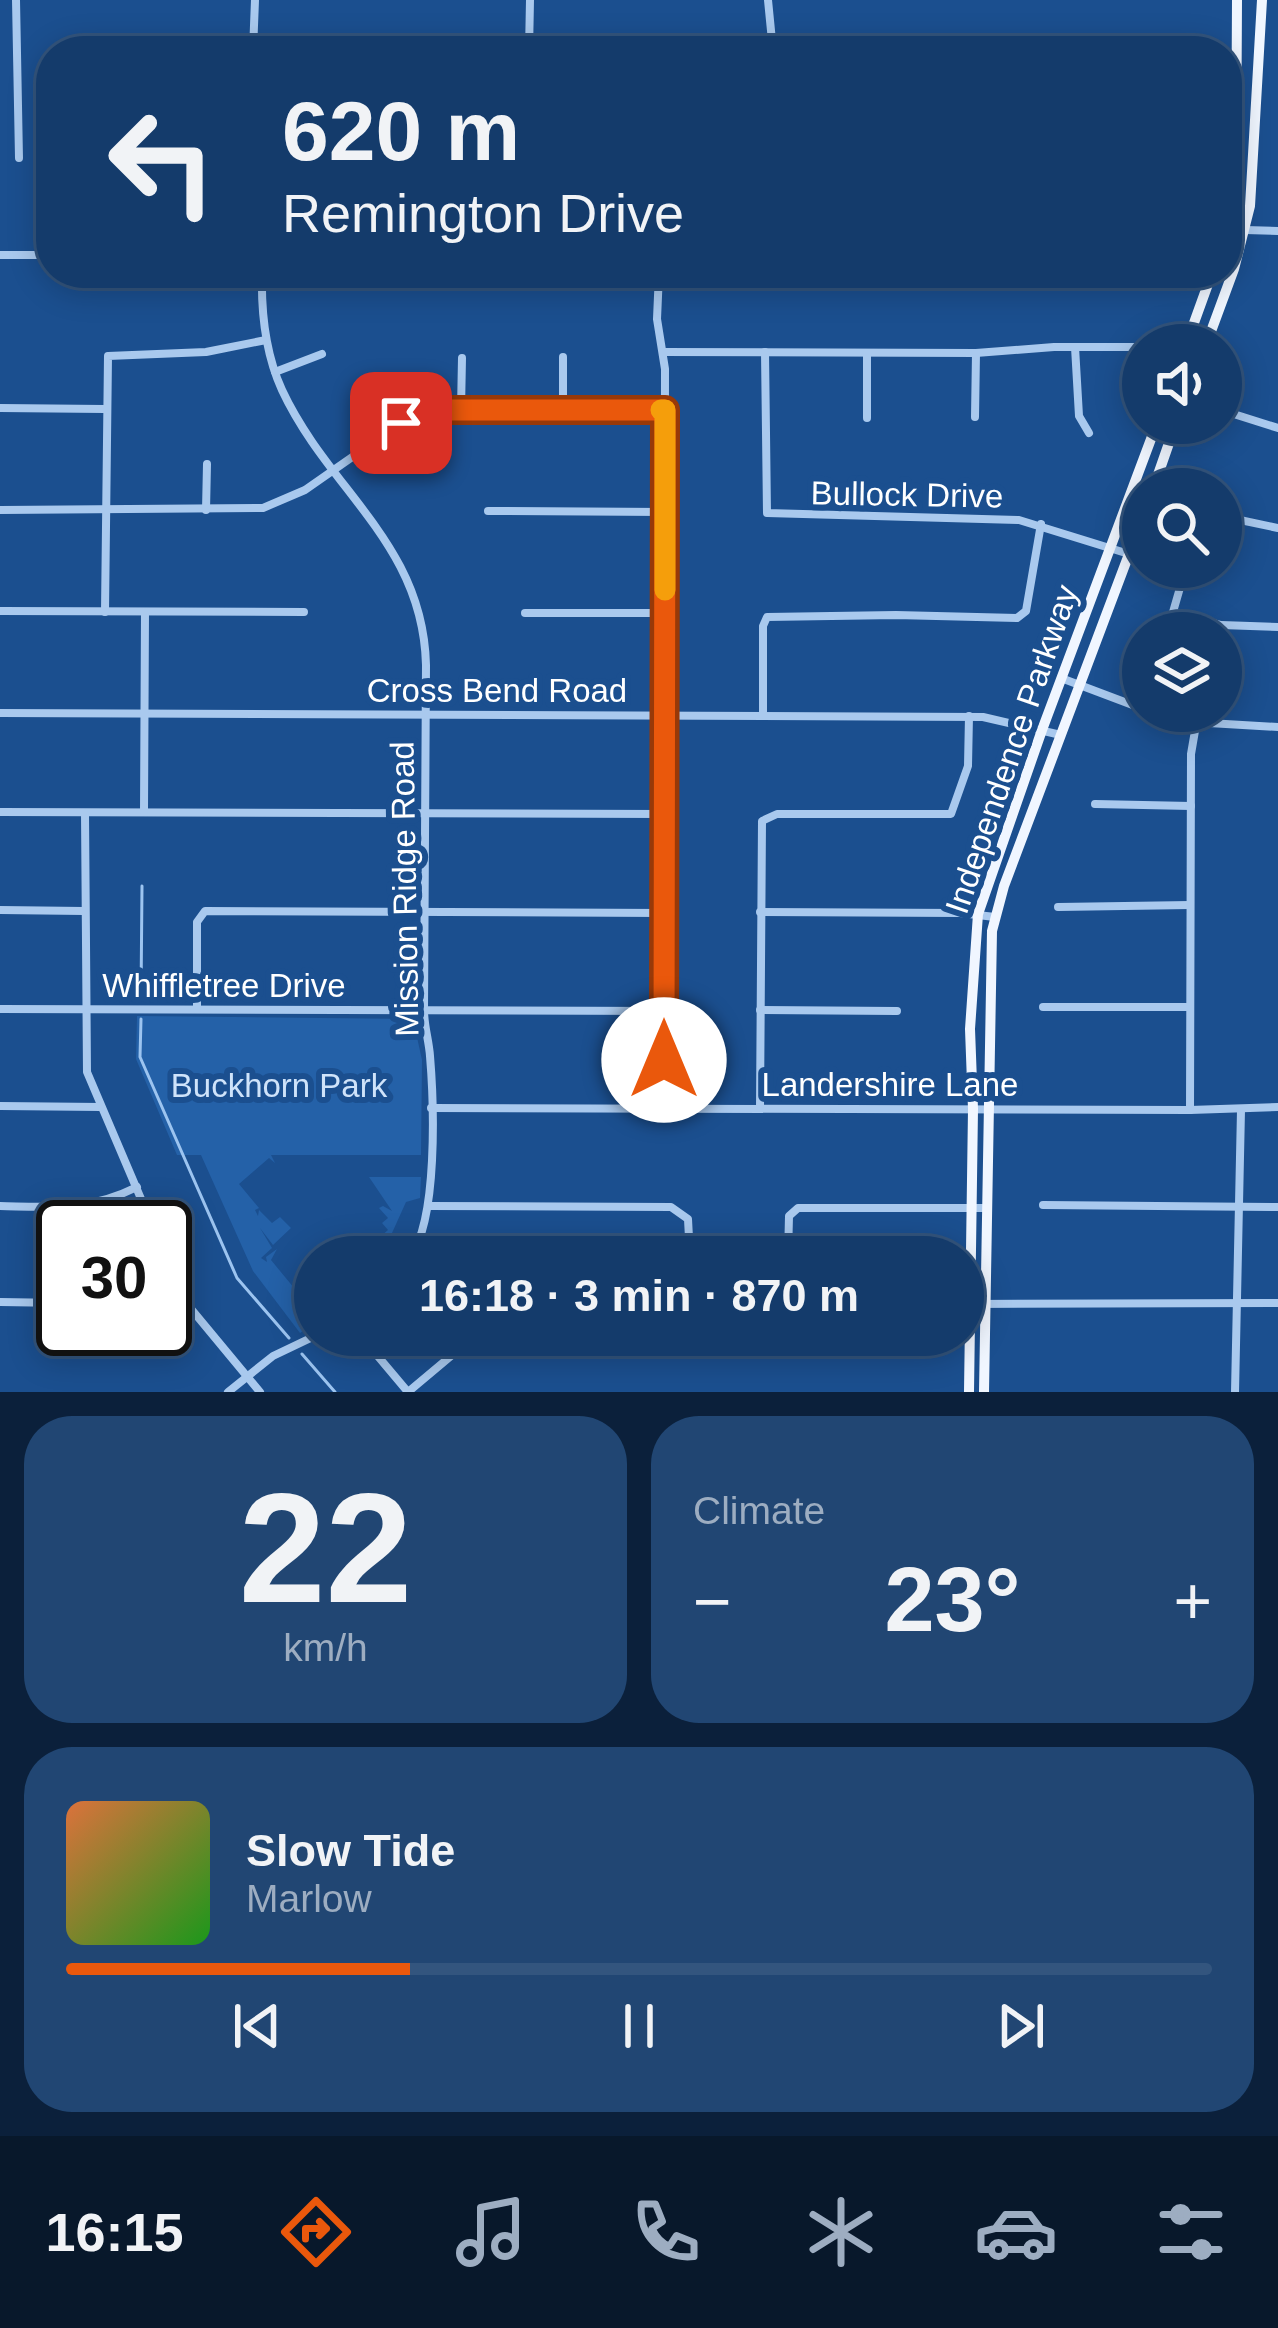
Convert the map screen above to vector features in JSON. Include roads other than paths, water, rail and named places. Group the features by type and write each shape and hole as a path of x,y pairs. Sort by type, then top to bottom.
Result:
{"main road":[{"path":"1237,0 1237,36"},
{"path":"1242,239 1253,179 1262,0"},
{"path":"1237,16 1262,18"},
{"path":"1194,324 1207,288"},
{"path":"1213,324 1225,288"},
{"name":"Independence Parkway","path":"971,1236 970,1030 979,914 1149,444"},
{"name":"Independence Parkway","path":"983,1392 989,956 995,917 1122,576"},
{"name":"Independence Parkway","path":"969,1356 969,1392"}],"street":[{"path":"16,0 19,158"},
{"path":"254,36 255,0"},
{"path":"530,0 530,36"},
{"path":"768,0 772,36"},
{"path":"1245,230 1278,231"},
{"path":"0,255 36,255"},
{"name":"Mission Ridge Road","path":"263,288 266,340 275,372 293,409 384,536 417,598 426,649 424,1010 431,1059 429,1206 422,1236"},
{"path":"658,288 665,410 664,1108"},
{"path":"105,612 108,356 206,352 266,340"},
{"path":"1075,347 1079,416 1089,433"},
{"path":"663,352 976,353 1122,347"},
{"name":"Bullock Drive","path":"765,352 767,514 984,517 1041,524 1122,551"},
{"path":"867,352 867,418"},
{"path":"975,417 976,353"},
{"path":"275,372 322,354"},
{"path":"461,409 462,358"},
{"path":"562,358 562,410"},
{"path":"0,408 105,409"},
{"path":"0,510 248,510 276,505 413,416 461,409 665,410"},
{"path":"1242,417 1278,428"},
{"path":"206,510 207,464"},
{"path":"488,511 665,512"},
{"path":"1242,520 1278,528"},
{"path":"763,715 763,626 767,617 1017,618 1025,611 1041,524"},
{"path":"1180,588 1173,612 1221,625 1278,627"},
{"path":"0,611 304,612"},
{"path":"144,812 146,612"},
{"path":"524,613 665,613"},
{"path":"1061,679 1122,703"},
{"name":"Cross Bend Road","path":"0,713 969,716 1062,736"},
{"path":"760,1108 764,817 951,814 968,766 969,716"},
{"path":"1242,726 1278,727"},
{"path":"1190,1110 1195,732"},
{"path":"1095,804 1191,806"},
{"path":"0,812 664,814"},
{"path":"85,813 87,1072 143,1200"},
{"path":"1058,907 1190,905"},
{"path":"0,910 84,910"},
{"path":"197,1009 197,922 205,911 664,913"},
{"path":"760,912 995,917"},
{"path":"1043,1006 1190,1007"},
{"name":"Whiffletree Drive","path":"0,1009 664,1011"},
{"path":"760,1010 897,1011"},
{"path":"0,1106 101,1106"},
{"name":"Landershire Lane","path":"430,1108 1278,1107"},
{"path":"1235,1392 1241,1110"},
{"path":"0,1206 82,1207 137,1187"},
{"path":"1043,1205 1278,1207"},
{"path":"429,1206 671,1207 688,1219 689,1236"},
{"path":"789,1236 789,1216 798,1208 987,1208"},
{"path":"0,1302 36,1303"},
{"path":"985,1304 1278,1303"},
{"path":"192,1307 260,1392"},
{"path":"228,1392 273,1356 294,1346"},
{"path":"378,1356 408,1392 451,1356"}],"waterway":[{"path":"141,997 142,886"},
{"path":"141,1019 140,1057 237,1278 289,1338"},
{"path":"304,1356 335,1392"}],"park label":[{"name":"Buckhorn Park","path":"279,1085"}]}
